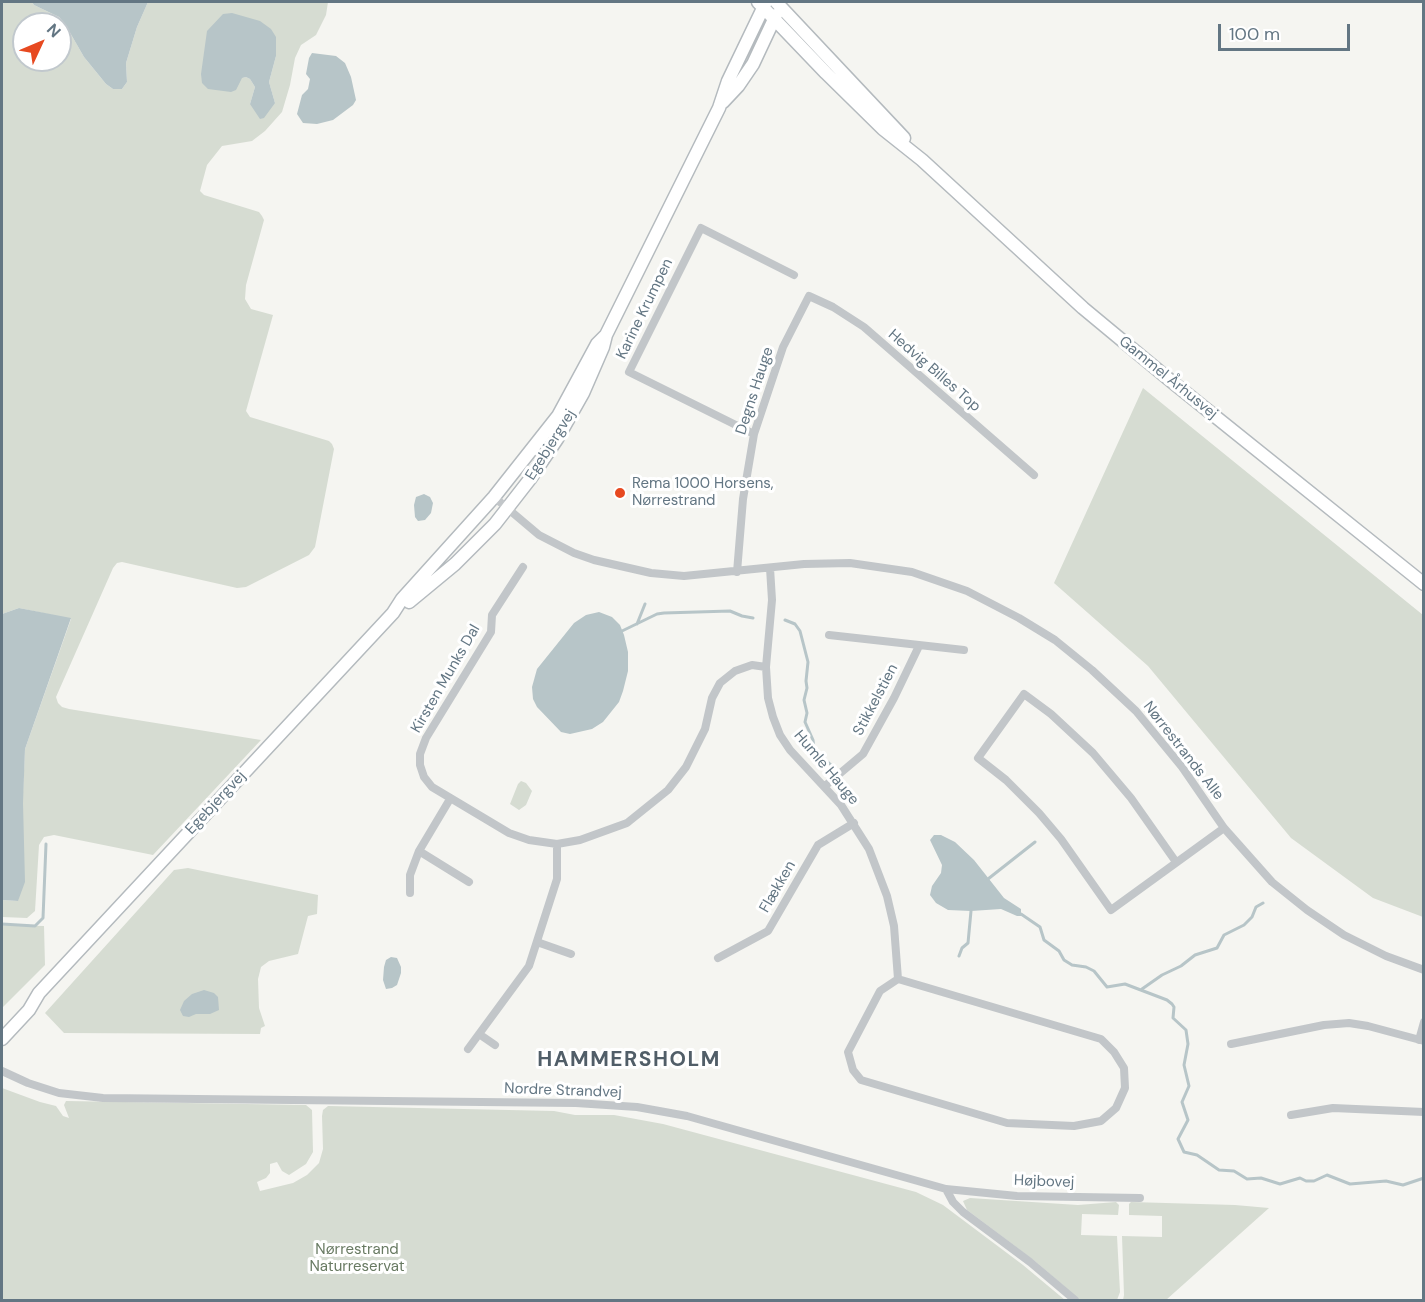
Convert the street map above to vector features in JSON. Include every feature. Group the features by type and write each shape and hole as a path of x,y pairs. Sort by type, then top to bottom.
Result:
{"street":[{"name":"Egebjergvej","path":"2,1028 23,1005 39,993 393,613 455,564 508,509 570,417 594,368 606,335 718,108 762,3"},
{"name":"Gammel Århusvej","path":"762,3 774,20 883,129 922,160 1083,308 1424,584"},
{"name":"Egebjergvej","path":"718,108 738,86 753,64 780,3"},
{"name":"Gammel Århusvej","path":"780,3 922,160"},
{"name":"Karine Krumpen","path":"754,434 629,372 701,228 794,275"},
{"name":"Degns Hauge","path":"736,572 743,498 754,434 783,347 809,296"},
{"name":"Hedvig Billes Top","path":"809,296 833,307 864,327 1034,475"},
{"name":"Egebjergvej","path":"393,613 402,599 494,497 558,416 597,344 606,335"},
{"path":"508,509 505,504 506,496 554,428 558,416"},
{"name":"Nørrestrands Alle","path":"494,497 539,535 574,553 651,573 684,576 804,564 850,563 912,572 967,591 1019,618 1064,648 1092,670 1136,711 1182,767 1224,828 1272,882 1306,910 1344,935 1375,951 1424,970"},
{"name":"Kirsten Munks Dal","path":"523,567 492,615 491,632 426,738 420,753 420,765 424,777 432,787 509,833 529,840 557,844 580,840 627,823 668,790 686,767 705,729 712,698 720,683 735,671 752,665 766,667"},
{"name":"Humle Hauge","path":"770,568 772,591 766,667 768,698 780,735 790,750 825,786 854,823 873,858 887,896 894,926 898,979"},
{"name":"Stikkelstien","path":"829,635 964,650"},
{"name":"Stikkelstien","path":"825,786 863,754 919,646"},
{"path":"1176,862 1131,798 1093,753 1052,714 1024,694 978,758 1006,780 1040,813 1111,910 1224,828"},
{"path":"410,893 410,875 419,851 450,799"},
{"name":"Flækken","path":"718,958 768,931 818,845 854,823"},
{"path":"468,1049 529,966 557,879 557,844"},
{"path":"419,851 469,882"},
{"path":"537,942 571,954"},
{"path":"898,979 1101,1039 1114,1052 1124,1068 1125,1088 1116,1108 1101,1121 1074,1126 1007,1123 861,1080 853,1070 848,1052 880,991 898,979"},
{"name":"Egebjergvej","path":"2,1039 29,1010 39,993"},
{"path":"1231,1044 1324,1025 1349,1023 1421,1040 1424,1022"},
{"path":"479,1034 495,1045"},
{"name":"Nordre Strandvej","path":"2,1071 28,1083 59,1093 103,1098 576,1104 637,1107 687,1116 946,1189"},
{"path":"1291,1115 1334,1108 1424,1112"},
{"path":"946,1189 963,1212 1030,1262 1075,1300"},
{"name":"Højbovej","path":"946,1189 1017,1196 1140,1198"}],"green space":[{"path":"2,2 32,2 49,12 12,12 12,72 72,72 72,36 84,57 106,84 113,89 122,89 127,82 126,63 137,27 148,2 328,2 326,15 316,35 301,45 295,58 282,112 265,131 252,141 222,146 207,165 200,191 204,195 259,212 264,220 246,285 245,299 251,309 273,315 246,411 250,417 329,441 332,444 334,449 315,547 309,555 246,587 237,588 122,562 117,563 56,697 62,707 69,709 261,740 153,855 54,835 44,837 39,845 35,911 27,918 2,917 2,900 18,901 25,749 71,619 19,608 2,614","holes":["276,56 269,82 275,103 250,104 255,87 250,79 242,78"]},
{"path":"1143,388 1423,615 1423,917 1373,898 1291,838 1148,666 1054,583"},
{"path":"521,781 526,783 532,791 526,805 519,810 510,804"},
{"path":"188,868 318,895 317,914 308,916 298,954 269,961 261,967 258,979 259,1008 265,1026 261,1028 260,1034 64,1033 45,1013 174,870"},
{"path":"2,925 44,926 45,965 2,1008"},
{"name":"Nørrestrand Naturreservat","path":"2,1088 56,1106 63,1116 69,1118 64,1105 66,1101 306,1105 312,1110 313,1152 306,1164 289,1175 282,1171 277,1162 270,1164 270,1173 266,1178 257,1182 260,1191 293,1183 307,1175 319,1163 323,1149 322,1116 323,1110 328,1106 554,1111 575,1115 614,1115 663,1124 916,1192 943,1205 1023,1265 1065,1300 2,1300"},
{"path":"970,1198 1078,1205 1116,1202 1119,1205 1118,1215 1082,1214 1081,1235 1117,1236 1120,1292 1117,1300 1080,1300 1036,1262 967,1210 963,1201"},
{"path":"1131,1202 1269,1208 1166,1300 1123,1300 1122,1236 1162,1237 1162,1216 1129,1215"}],"shaded area":[{"path":"32,2 148,2 137,27 126,63 127,82 122,89 113,89 106,84 84,57 72,36 72,12 49,12"},
{"path":"232,13 260,21 271,29 276,37 276,56 269,82 275,103 264,118 260,119 250,104 255,87 250,79 242,78 236,90 231,92 208,89 202,83 201,74 207,31 223,14"},
{"path":"312,53 336,56 345,63 356,100 353,105 333,120 317,124 303,123 297,114 302,95 308,89 310,79 306,74"},
{"path":"424,494 430,497 433,503 431,513 425,520 418,521 415,517 414,505 416,497"},
{"path":"19,608 71,618 25,749 23,803 25,882 18,901 2,900 2,614"},
{"path":"599,612 612,617 620,625 624,635 628,652 628,671 623,691 619,702 603,722 592,729 570,734 561,732 537,707 533,699 532,687 537,669 574,623 586,615"},
{"path":"934,835 941,835 955,842 974,860 1004,898 1021,909 1021,916 1001,909 948,910 936,903 930,895 932,886 941,873 942,865 930,840"},
{"path":"391,957 397,958 401,973 397,985 386,989 383,980 384,967 386,960"},
{"path":"204,990 218,997 219,1010 210,1014 183,1016 180,1010 184,1001 192,994"}],"waterway":[{"path":"637,624 645,604"},
{"path":"622,631 657,614 664,613 730,611 753,618"},
{"path":"785,620 795,624 800,631 808,662 804,700 807,713 805,722 813,740 814,749 831,765"},
{"path":"988,879 1035,842"},
{"path":"2,924 35,926 43,918 46,844"},
{"path":"1142,989 1195,955 1217,948 1224,935 1244,925 1252,917 1256,907 1263,903"},
{"path":"959,956 962,948 968,943 971,911"},
{"path":"1021,914 1040,927 1044,940 1059,951 1064,960 1072,965 1094,971 1107,987 1125,984 1172,1004 1173,1018 1186,1030 1188,1044 1184,1065 1189,1086 1182,1102 1188,1120 1178,1139 1184,1152 1197,1155 1219,1170 1234,1171 1247,1179 1261,1178 1280,1184 1300,1178 1314,1181 1327,1175 1350,1184 1386,1181 1403,1185 1424,1178"}],"place":[{"name":"Rema 1000 Horsens, Nørrestrand","path":"620,493"}],"district":[{"name":"HAMMERSHOLM","path":"629,1060"}]}
